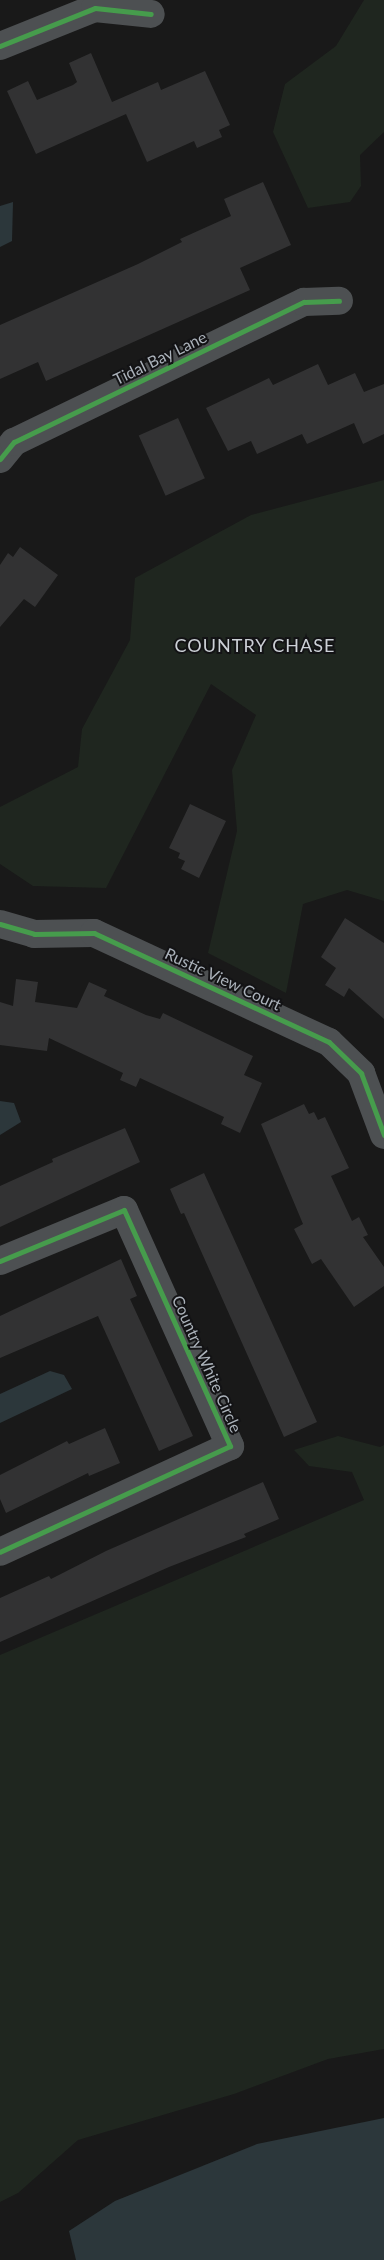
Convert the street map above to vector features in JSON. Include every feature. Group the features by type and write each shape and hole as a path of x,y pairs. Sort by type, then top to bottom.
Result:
{"street":[{"path":"0,46 95,8 151,14"},
{"name":"Tidal Bay Lane","path":"0,458 14,442 304,302 339,302"},
{"name":"Rustic View Court","path":"0,924 34,934 94,933 329,1042 360,1073 384,1135"},
{"name":"Country White Circle","path":"0,1261 124,1210 230,1446 0,1552"}],"shaded area":[{"path":"364,0 384,0 384,132 360,155 361,186 350,202 308,208 273,132 285,84 336,46"},
{"path":"13,202 12,241 0,247 0,206"},
{"path":"384,480 384,901 347,890 303,904 286,993 208,953 237,831 232,770 256,715 211,684 106,888 33,886 0,864 0,807 78,767 82,729 130,640 135,578 251,515"},
{"path":"0,1101 14,1103 21,1122 0,1135"},
{"path":"50,1371 64,1375 72,1389 0,1423 0,1394"},
{"path":"338,1436 380,1447 384,1445 384,2049 328,2059 234,2094 78,2140 18,2193 0,2202 0,1655 364,1500 352,1472 309,1466 294,1450"},
{"path":"384,2118 384,2260 76,2260 69,2231 115,2201 257,2144"}],"building":[{"path":"91,53 112,102 158,82 161,90 205,71 230,125 219,130 222,137 197,148 194,141 147,162 126,114 36,154 7,91 28,81 37,100 73,85 77,82 69,63"},
{"path":"263,182 291,245 240,268 250,290 46,381 38,362 0,379 0,325 138,264 182,242 180,239 231,216 224,199"},
{"path":"318,364 328,385 355,373 364,392 384,384 384,434 363,444 354,423 307,444 302,434 257,454 251,441 228,451 206,408 269,378 273,385"},
{"path":"178,418 205,478 166,496 139,435"},
{"path":"20,547 58,575 35,607 24,599 0,627 0,565 8,553 13,557"},
{"path":"190,804 226,821 199,878 181,869 185,861 178,858 180,853 169,848"},
{"path":"345,918 384,943 384,1019 349,988 344,997 325,985 336,968 321,957"},
{"path":"16,979 38,982 35,1002 77,1008 89,982 107,990 104,996 146,1015 160,1019 163,1013 253,1056 244,1075 262,1083 240,1133 221,1124 224,1117 140,1078 136,1087 120,1080 123,1073 49,1038 47,1051 0,1045 0,1002 13,1006"},
{"path":"304,1104 309,1114 314,1112 318,1120 325,1117 349,1168 331,1176 352,1221 359,1217 368,1235 363,1237 384,1267 384,1286 354,1307 321,1259 312,1264 294,1229 303,1224 261,1124"},
{"path":"125,1128 140,1162 0,1227 0,1186 53,1162 52,1159"},
{"path":"204,1173 317,1422 284,1437 184,1213 181,1214 170,1189"},
{"path":"121,1259 137,1296 130,1299 193,1436 159,1451 98,1316 0,1358 0,1316"},
{"path":"105,1428 120,1463 89,1476 88,1473 6,1513 0,1499 0,1475 67,1441 69,1444"},
{"path":"263,1482 279,1519 244,1534 246,1537 169,1567 0,1642 0,1598 49,1576 51,1579 106,1551"}],"cycle path":[{"path":"0,46 95,8 151,14"},
{"path":"0,459 14,442 304,302 339,301"},
{"path":"0,924 34,934 94,933 329,1042 361,1073 384,1135"},
{"path":"0,1261 124,1210 230,1446 0,1552"}],"district":[{"name":"COUNTRY CHASE","path":"255,645"}]}
